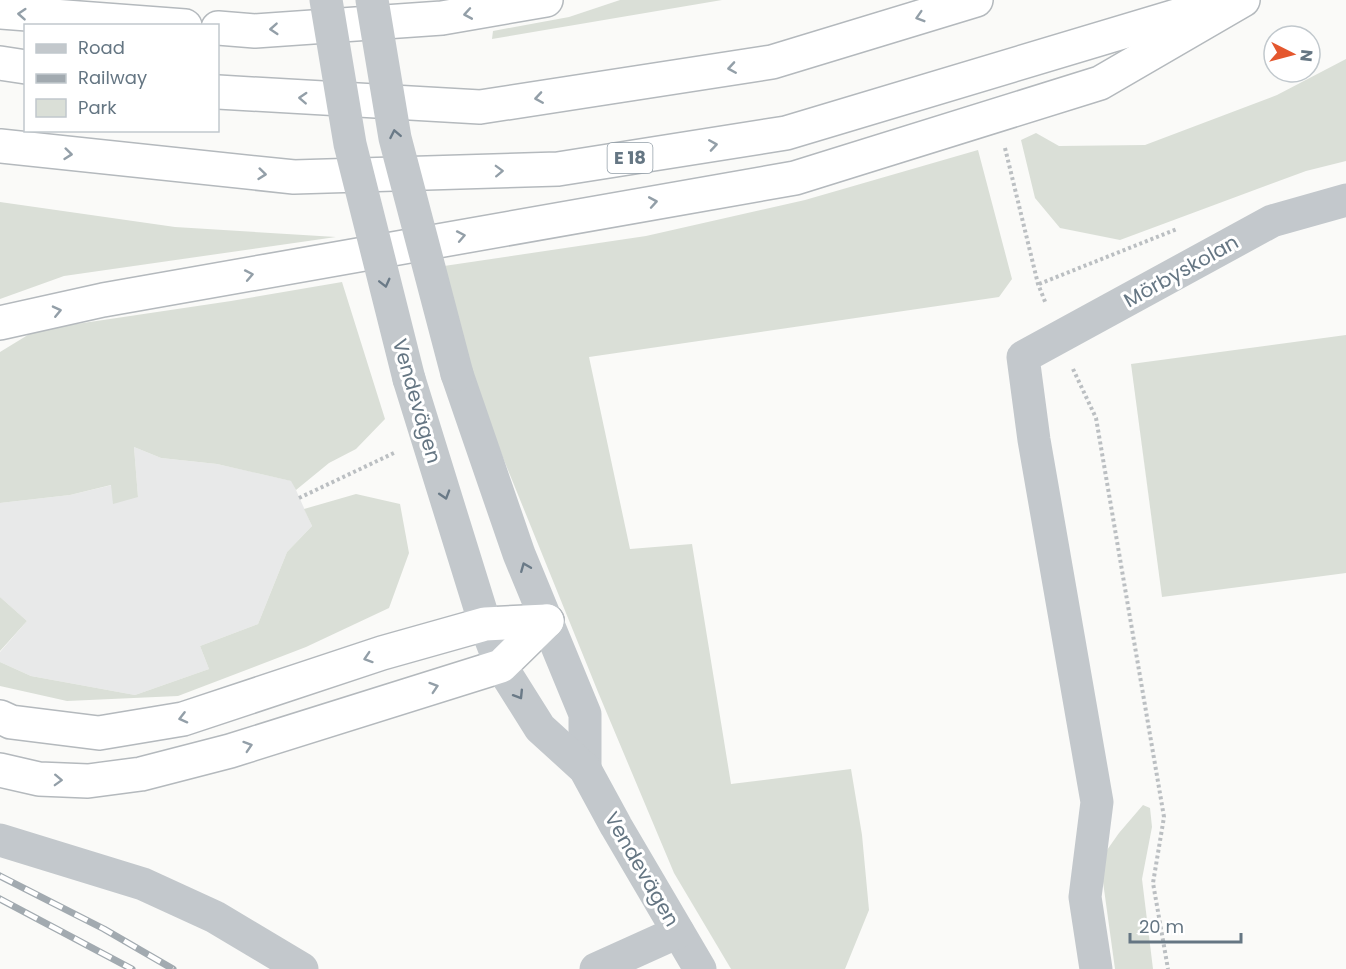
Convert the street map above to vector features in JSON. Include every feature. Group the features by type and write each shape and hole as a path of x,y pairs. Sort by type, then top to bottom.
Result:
{"highway":[{"path":"219,28 255,31 442,18 546,0"},
{"path":"219,92 480,107 772,62 976,0"},
{"name":"E 18","path":"0,146 294,177 558,169 786,134 1231,0"},
{"path":"0,323 103,300 795,178 1100,83 1244,0"},
{"path":"0,12 159,24"},
{"path":"0,63 24,67"},
{"path":"0,717 10,722 99,733 183,719 382,653 484,624 547,621"},
{"path":"0,770 39,779 88,781 141,774 230,751 501,666 547,621"}],"street":[{"name":"Vendevägen","path":"326,0 350,144 409,379 484,624 501,666 540,728 585,768 700,969"},
{"name":"Vendevägen","path":"372,0 395,138 457,374 519,554 585,714 585,768"},
{"name":"Mörbyskolan","path":"1096,969 1086,897 1097,802 1034,440 1023,357 1272,221 1346,200"},
{"path":"0,840 143,884 215,917 302,969"},
{"path":"599,968 678,932"}],"path":[{"path":"1004,142 1038,284 1059,338 1096,418 1164,817 1153,882 1168,969"},
{"path":"299,498 427,437"}],"shaded area":[{"path":"134,447 161,458 217,464 292,481 312,526 287,552 258,624 200,646 209,669 135,695 31,676 0,662 0,652 27,621 0,597 0,503 70,495 112,485 138,497"}],"green space":[{"path":"620,0 722,0 492,39 493,31 569,17"},
{"path":"1346,59 1346,161 1306,171 1120,240 1060,228 1035,198 1021,140 1036,133 1059,146 1145,145 1277,95 1298,84 1322,84 1322,72"},
{"path":"978,150 1012,279 999,297 589,357 630,549 692,544 731,784 851,769 862,835 869,910 845,969 731,969 674,873 598,692 476,391 444,266 646,236 805,200"},
{"path":"0,202 175,227 336,237 64,276 0,299"},
{"path":"342,282 385,419 356,449 329,463 296,490 291,481 217,464 161,458 134,447 138,497 113,504 111,485 70,495 0,503 0,352 36,330"},
{"path":"1346,335 1346,573 1162,597 1131,364"},
{"path":"356,494 400,504 409,553 389,608 306,647 178,696 67,701 0,686 0,662 31,676 135,695 209,669 200,646 258,624 287,552 312,526 304,509"},
{"path":"0,597 27,621 0,651"},
{"path":"1143,805 1150,808 1152,827 1142,879 1153,969 1115,969 1100,860"}],"railway":[{"path":"0,876 104,929 173,969"},
{"path":"0,899 132,969"}]}
